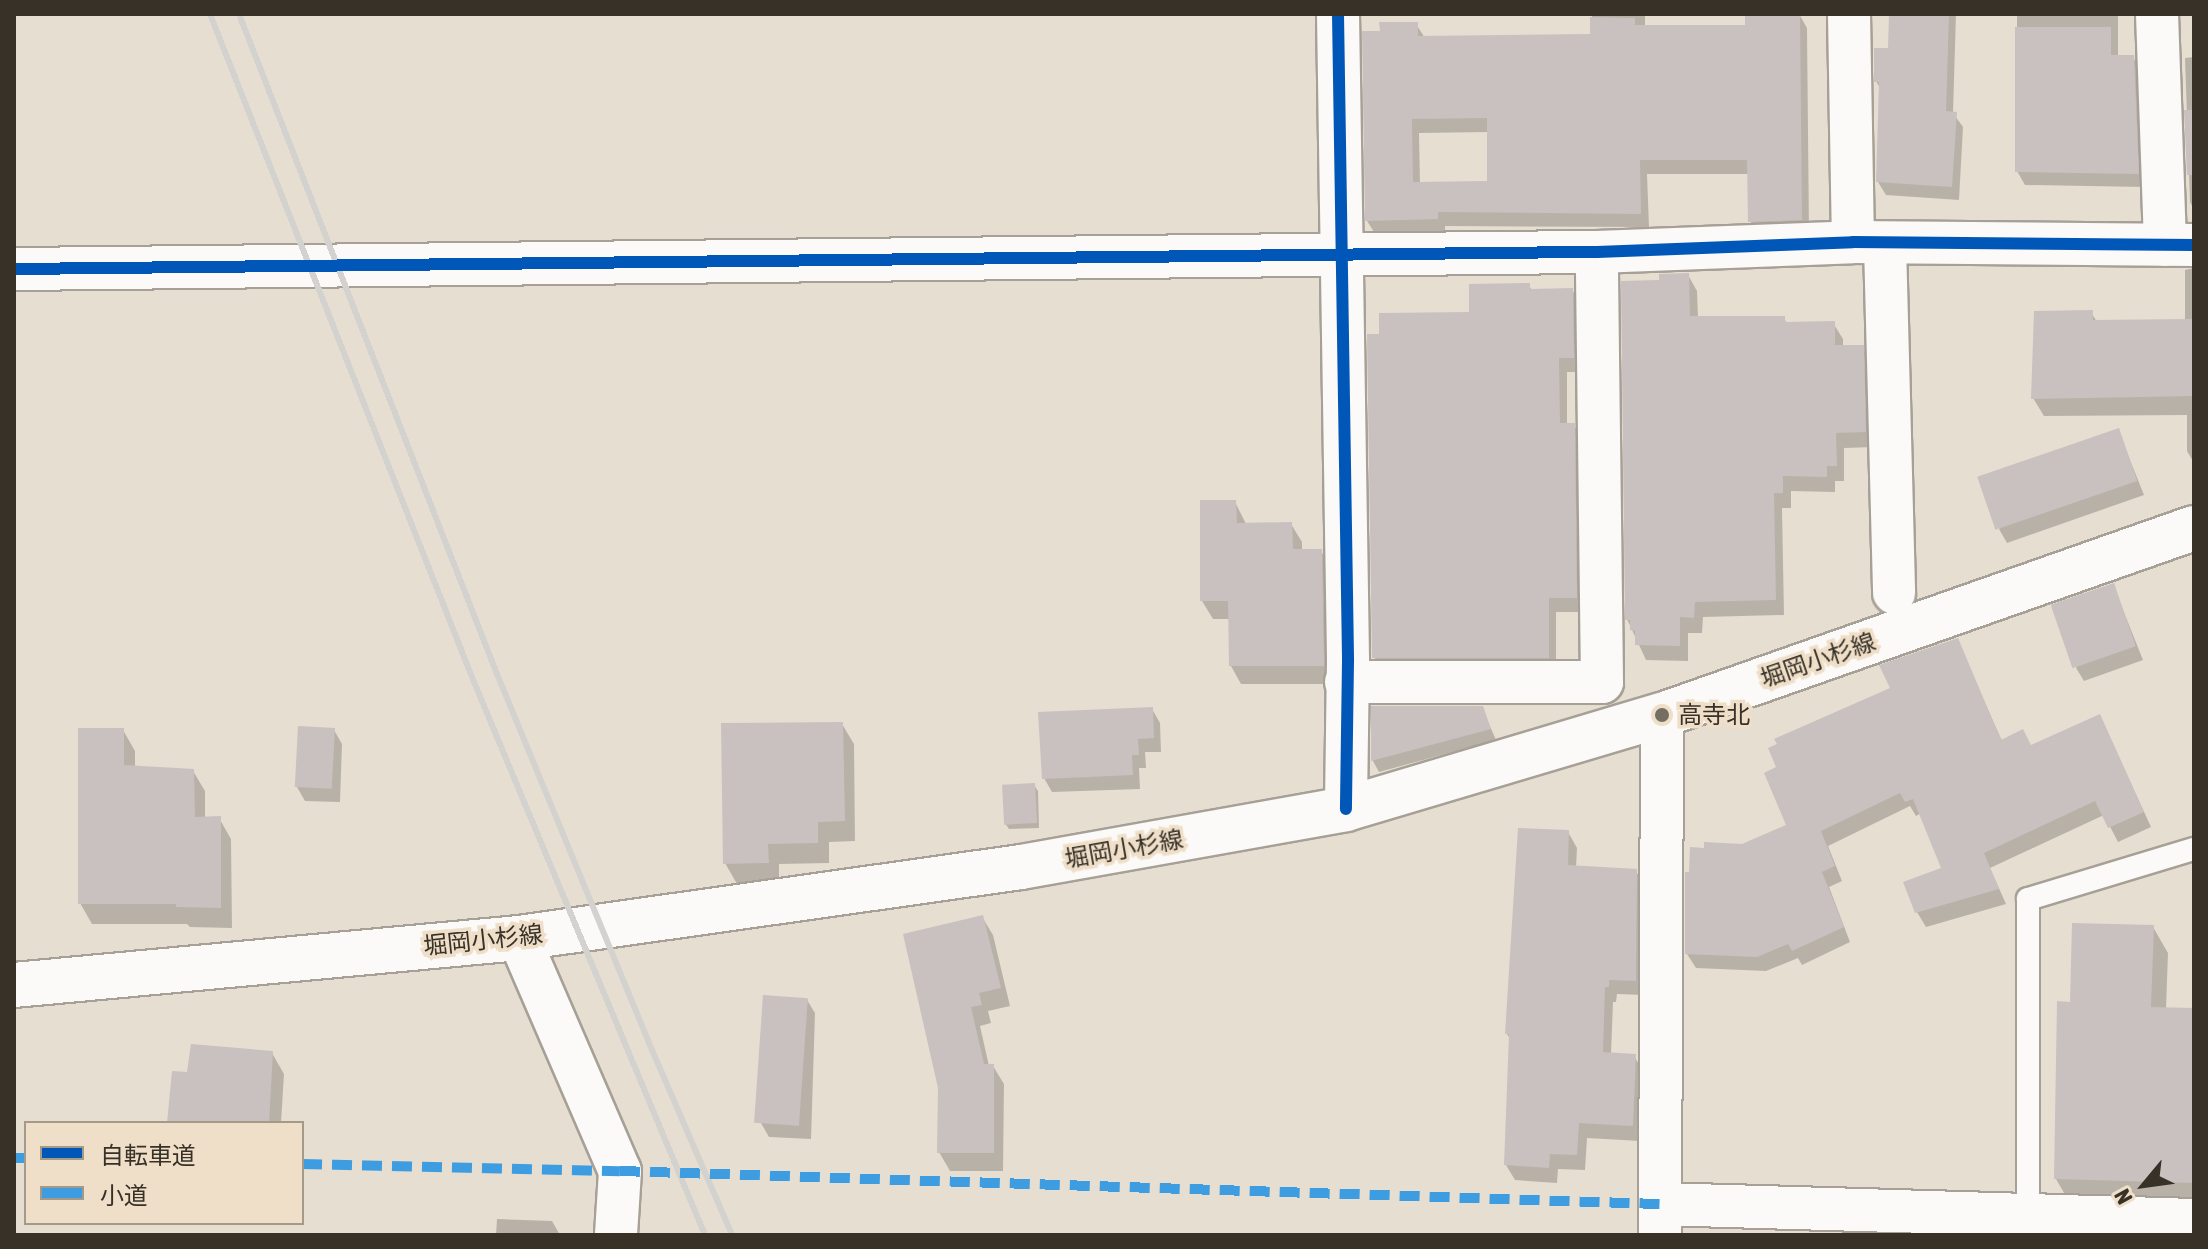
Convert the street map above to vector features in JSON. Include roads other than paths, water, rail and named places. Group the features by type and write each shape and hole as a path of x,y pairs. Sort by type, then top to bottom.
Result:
{"main road":[{"name":"堀岡小杉線","path":"14,985 519,938 1021,867 1346,809 1662,715 2194,528"}],"street":[{"path":"1338,14 1346,809"},
{"path":"1849,14 1894,593"},
{"path":"14,269 1597,252 1869,243 2179,245 2157,14"},
{"path":"1346,682 1602,682 1597,252"},
{"path":"1662,715 1660,1220 2028,1215 2194,1220"},
{"path":"519,938 620,1171 616,1235"}],"lane":[{"path":"2028,1215 2028,899 2194,849"}],"railway":[{"path":"210,14 474,682 705,1235"},
{"path":"239,14 497,674 732,1235"}],"place":[{"name":"高寺北","path":"1662,715"}]}
